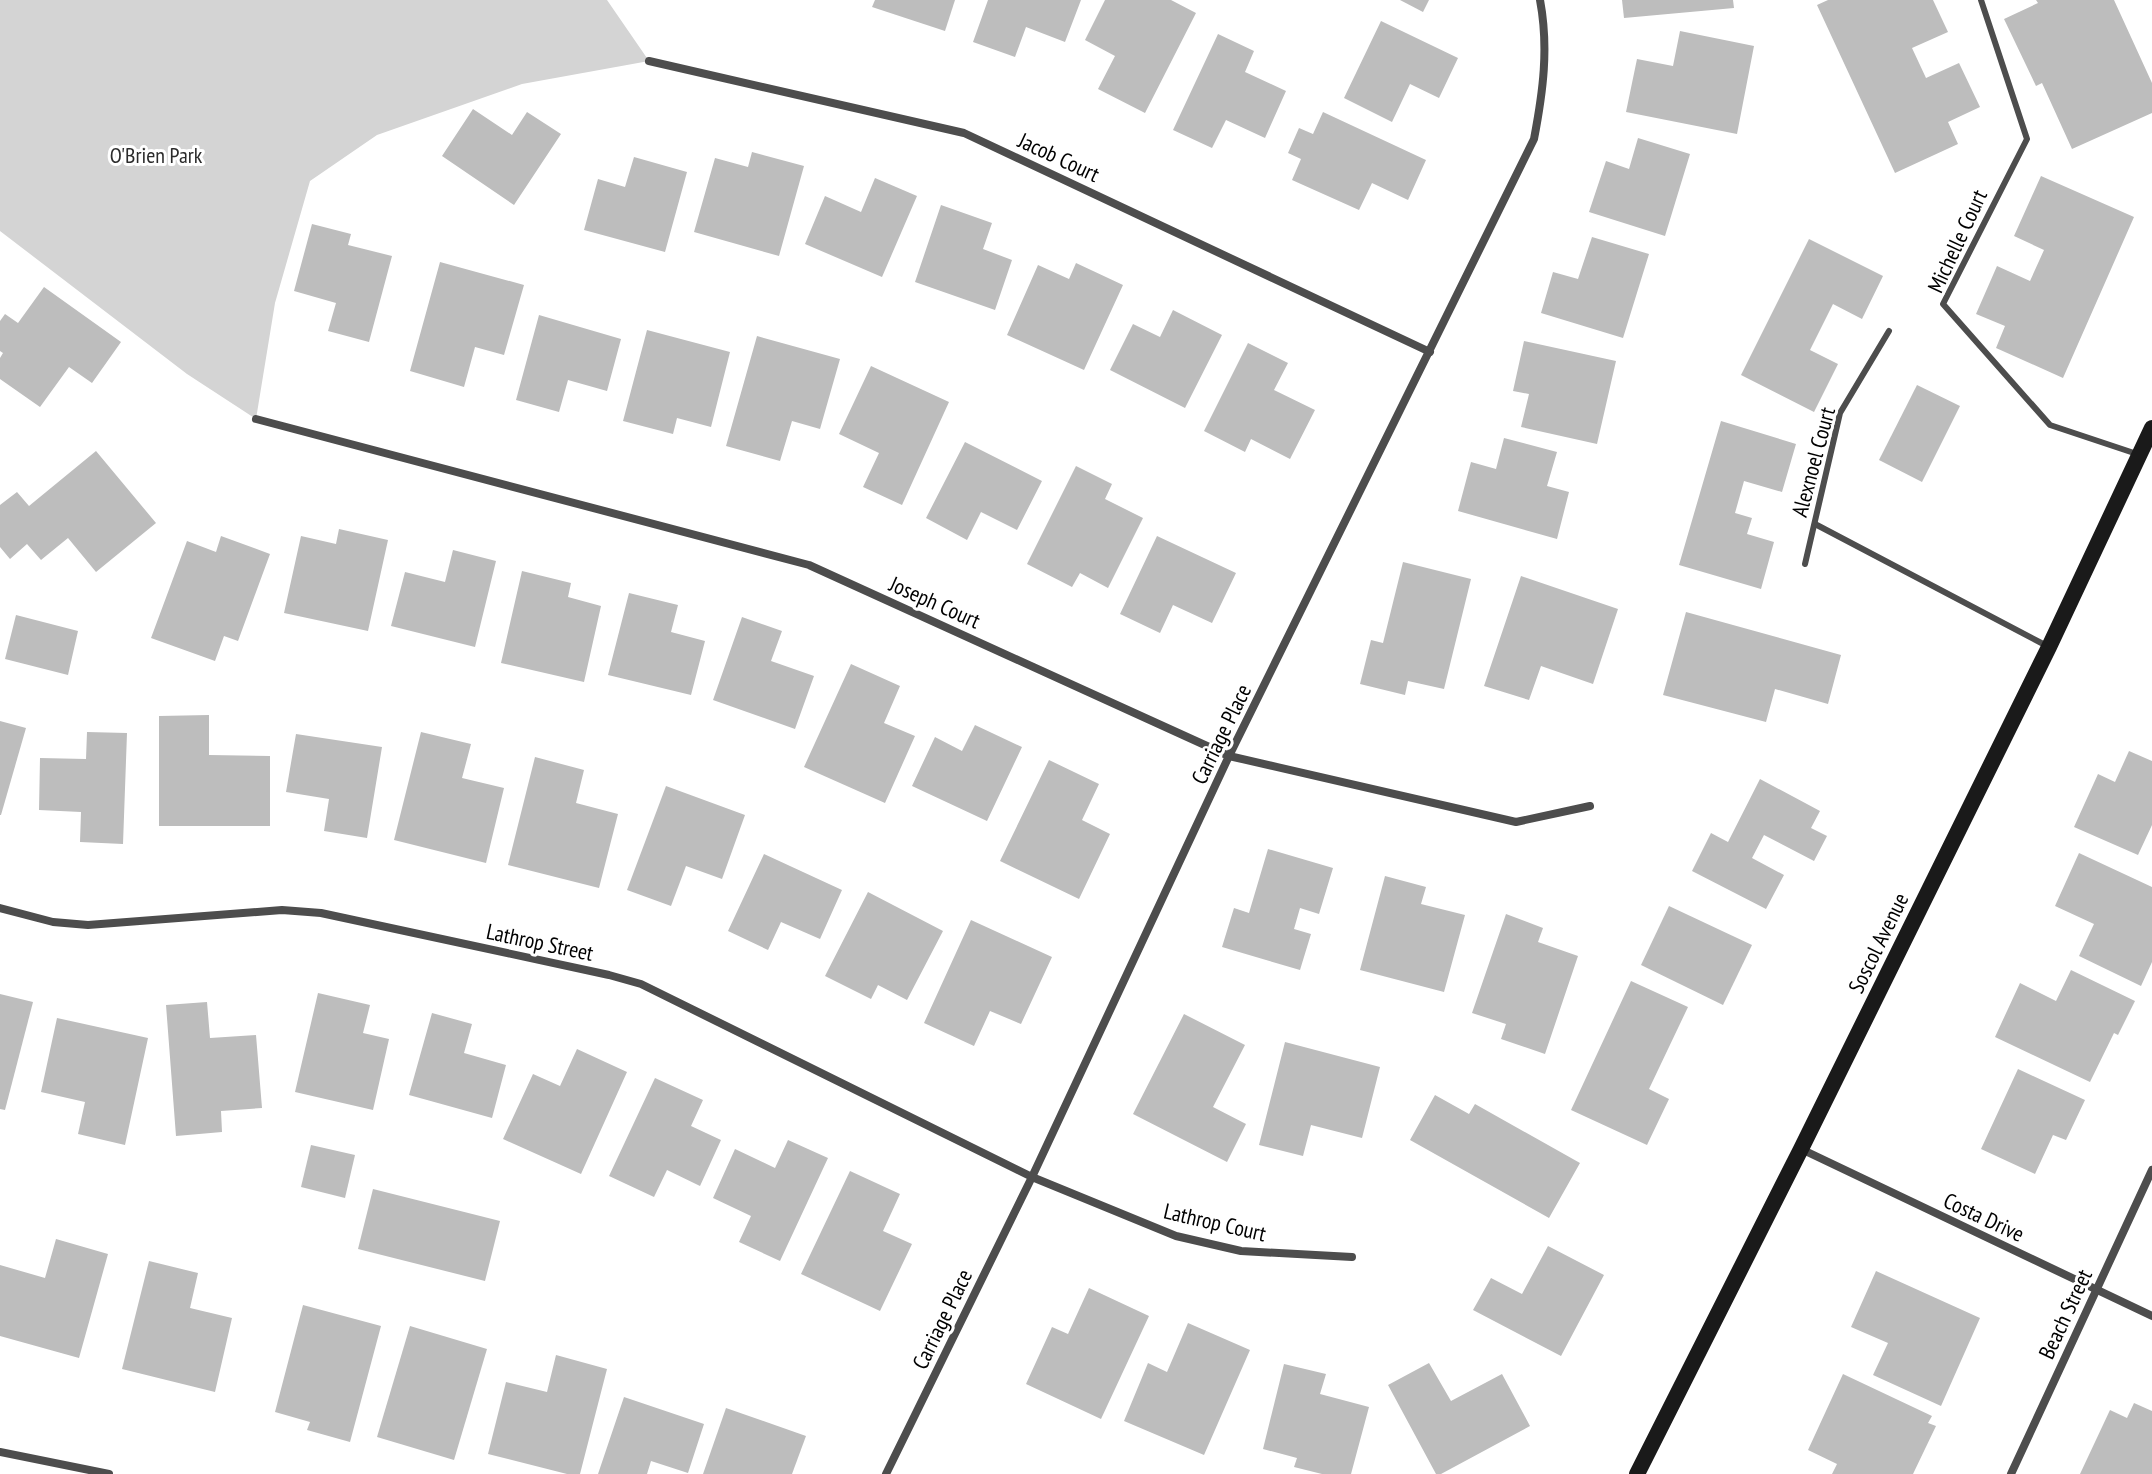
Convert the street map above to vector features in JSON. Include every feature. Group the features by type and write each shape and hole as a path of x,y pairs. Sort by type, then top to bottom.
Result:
{"main road":[{"name":"Soscol Avenue","path":"1637,1474 2145,457 2152,428"}],"street":[{"name":"Carriage Place","path":"886,1474 1032,1177 1229,756 1534,139 1545,81 1544,18 1540,0"},
{"name":"Jacob Court","path":"649,61 964,133 1430,352"},
{"name":"Joseph Court","path":"256,419 809,565 1229,756 1516,822 1590,806"},
{"name":"Lathrop Street","path":"0,908 53,922 88,925 282,910 321,913 609,975 641,984 1032,1177"},
{"name":"Costa Drive","path":"1801,1149 2152,1316"},
{"name":"Beach Street","path":"2011,1474 2152,1170"},
{"name":"Lathrop Court","path":"1032,1177 1176,1236 1241,1251 1352,1257"},
{"path":"0,1452 79,1471 109,1474"}],"lane":[{"name":"Michelle Court","path":"1981,0 2027,139 1943,304 2050,425 2145,457"},
{"name":"Alexnoel Court","path":"1805,564 1840,413 1889,331"},
{"path":"1815,524 2049,647"}],"green space":[{"name":"O'Brien Park","path":"0,0 607,0 649,61 522,84 377,135 310,181 275,303 256,419 187,374 0,231"}],"building":[{"path":"875,0 955,0 945,31 872,7"},
{"path":"988,0 1081,0 1065,42 1026,27 1015,57 973,42"},
{"path":"1105,0 1171,0 1196,13 1145,113 1098,89 1115,56 1085,40"},
{"path":"1400,0 1429,0 1423,12"},
{"path":"1622,0 1733,0 1734,8 1624,18"},
{"path":"1828,0 1933,0 1948,32 1912,48 1926,78 1959,63 1980,107 1948,122 1958,144 1895,173 1817,5"},
{"path":"2036,0 2114,0 2152,83 2152,113 2072,149 2042,83 2036,86 2004,19 2038,3"},
{"path":"1381,21 1458,58 1439,98 1410,84 1392,122 1344,98"},
{"path":"1680,31 1754,46 1737,134 1626,112 1637,59 1673,66"},
{"path":"1218,34 1254,51 1245,72 1286,91 1265,138 1226,120 1212,148 1173,130"},
{"path":"473,109 512,135 527,112 561,134 514,205 442,156"},
{"path":"1323,112 1426,160 1408,200 1372,183 1359,210 1292,180 1301,159 1288,153 1299,128 1313,134"},
{"path":"1638,138 1690,154 1665,236 1589,212 1606,161 1629,169"},
{"path":"752,152 804,166 779,256 694,232 715,158 748,167"},
{"path":"634,157 687,172 665,252 584,230 598,179 625,187"},
{"path":"2041,176 2134,217 2063,378 1996,348 2005,326 1976,314 1997,266 2030,281 2044,250 2014,236"},
{"path":"875,178 917,196 882,277 805,244 825,196 861,212"},
{"path":"941,205 992,223 983,249 1012,260 995,310 915,282"},
{"path":"312,224 351,234 348,245 392,256 369,342 328,331 336,303 294,291"},
{"path":"1592,237 1649,254 1623,338 1541,313 1553,272 1578,279"},
{"path":"1809,239 1883,276 1862,319 1833,304 1810,350 1838,364 1814,412 1741,375"},
{"path":"440,262 524,285 504,355 475,347 464,387 410,371"},
{"path":"1076,263 1123,285 1084,370 1007,335 1038,265 1069,279"},
{"path":"44,287 121,342 92,383 69,367 40,407 0,379 0,358 3,353 0,351 0,321 5,314 18,323"},
{"path":"1173,310 1222,335 1185,408 1110,370 1133,324 1160,337"},
{"path":"539,315 621,339 607,391 568,380 559,412 516,400"},
{"path":"647,330 730,352 711,427 677,418 673,434 623,421"},
{"path":"757,336 840,359 820,429 792,421 780,461 726,446"},
{"path":"1524,341 1616,361 1597,444 1521,427 1529,394 1513,391"},
{"path":"1248,343 1288,363 1274,390 1315,410 1290,459 1251,439 1245,452 1204,431"},
{"path":"871,366 949,402 902,505 863,487 879,453 839,434"},
{"path":"1917,385 1960,406 1922,482 1879,460"},
{"path":"1721,421 1796,444 1782,492 1744,481 1735,513 1752,518 1747,534 1774,542 1761,589 1679,565"},
{"path":"1504,438 1557,452 1547,486 1569,492 1557,539 1458,511 1471,462 1496,469"},
{"path":"965,442 1042,481 1017,530 981,512 967,540 926,518"},
{"path":"96,451 156,523 96,572 68,538 41,560 27,544 10,559 0,547 0,505 17,492 29,506"},
{"path":"1076,466 1112,484 1105,499 1143,518 1108,588 1080,573 1072,587 1027,564"},
{"path":"339,529 388,540 368,631 284,613 301,536 336,544"},
{"path":"221,536 270,554 238,641 224,636 215,661 151,638 187,541 216,552"},
{"path":"1157,536 1236,573 1212,623 1173,605 1160,633 1120,614"},
{"path":"453,550 496,561 475,647 391,626 405,572 445,582"},
{"path":"1403,562 1471,579 1444,689 1408,681 1405,695 1360,684 1371,640 1383,643"},
{"path":"522,571 571,583 568,597 601,606 584,682 501,663"},
{"path":"1521,576 1618,609 1593,684 1541,666 1529,700 1484,686"},
{"path":"629,593 678,605 671,632 705,641 691,695 608,675"},
{"path":"1686,612 1841,655 1828,704 1775,689 1766,722 1663,695"},
{"path":"16,615 78,631 68,675 5,659"},
{"path":"742,617 782,631 771,661 814,676 795,729 713,700"},
{"path":"851,664 900,686 884,723 915,736 885,803 804,767"},
{"path":"209,715 209,755 270,756 270,826 159,826 159,716"},
{"path":"0,721 26,728 1,815 0,815"},
{"path":"975,725 1022,747 987,821 912,786 935,737 962,751"},
{"path":"87,732 127,733 123,844 80,842 81,812 39,810 40,758 86,759"},
{"path":"421,732 471,744 462,778 504,788 486,863 394,840"},
{"path":"296,734 382,747 367,838 324,831 329,799 286,792"},
{"path":"2129,751 2152,761 2152,825 2138,855 2074,827 2098,774 2115,782"},
{"path":"535,757 584,770 576,803 618,814 599,888 508,865"},
{"path":"1049,760 1099,784 1082,820 1110,834 1079,899 1000,861"},
{"path":"1760,779 1820,811 1811,828 1827,836 1814,861 1764,835 1752,858 1784,875 1766,909 1692,871 1711,833 1728,842"},
{"path":"666,786 745,815 722,879 686,866 671,906 627,890"},
{"path":"1268,849 1333,868 1319,914 1300,908 1294,929 1311,934 1300,970 1222,947 1234,908 1249,913"},
{"path":"2079,853 2152,887 2152,962 2141,986 2079,956 2094,924 2055,906"},
{"path":"764,854 842,890 820,939 781,922 768,950 728,931"},
{"path":"1385,876 1426,887 1421,904 1465,915 1444,992 1360,970"},
{"path":"868,892 943,931 907,1000 878,985 871,999 825,976"},
{"path":"1669,906 1752,945 1723,1005 1641,965"},
{"path":"1506,914 1543,928 1538,942 1578,956 1545,1054 1501,1039 1506,1024 1472,1013"},
{"path":"971,920 1052,957 1021,1024 990,1011 974,1046 924,1023"},
{"path":"2071,970 2135,1001 2118,1035 2114,1033 2090,1082 1995,1037 2020,983 2056,1001"},
{"path":"1631,981 1688,1007 1649,1089 1669,1099 1647,1145 1571,1110"},
{"path":"318,993 370,1005 363,1033 389,1039 373,1110 295,1092"},
{"path":"0,994 33,1002 5,1110 0,1109"},
{"path":"207,1002 210,1038 256,1035 262,1108 221,1111 222,1132 176,1136 166,1005"},
{"path":"432,1013 472,1024 464,1053 506,1065 492,1118 409,1095"},
{"path":"1184,1014 1245,1045 1213,1107 1246,1124 1227,1162 1133,1114"},
{"path":"57,1018 148,1038 125,1145 78,1134 85,1102 41,1092"},
{"path":"1285,1042 1380,1067 1362,1138 1311,1125 1303,1156 1259,1145"},
{"path":"577,1049 627,1072 581,1174 503,1139 533,1074 560,1086"},
{"path":"2018,1069 2085,1100 2066,1140 2053,1135 2035,1174 1981,1149"},
{"path":"655,1078 703,1100 691,1126 721,1140 700,1186 667,1170 654,1197 609,1176"},
{"path":"1435,1095 1469,1114 1475,1104 1580,1163 1549,1218 1410,1140"},
{"path":"788,1140 828,1158 780,1261 739,1242 751,1216 713,1198 735,1149 775,1168"},
{"path":"311,1145 355,1155 345,1198 301,1187"},
{"path":"850,1171 900,1194 883,1231 912,1244 880,1311 801,1274"},
{"path":"373,1189 500,1221 485,1281 358,1249"},
{"path":"56,1239 108,1254 79,1358 0,1336 0,1265 45,1278"},
{"path":"1548,1246 1604,1275 1561,1356 1473,1310 1491,1278 1522,1294"},
{"path":"149,1261 198,1273 190,1308 232,1318 215,1392 122,1369"},
{"path":"1876,1271 1980,1318 1941,1406 1873,1375 1888,1343 1851,1327"},
{"path":"1089,1288 1149,1316 1101,1419 1026,1384 1052,1327 1068,1334"},
{"path":"303,1305 381,1326 350,1442 307,1430 310,1422 275,1412"},
{"path":"1188,1323 1250,1350 1204,1455 1124,1421 1148,1363 1167,1372"},
{"path":"410,1326 487,1349 454,1460 377,1437"},
{"path":"556,1355 607,1369 580,1474 567,1474 488,1454 506,1382 547,1392"},
{"path":"1429,1363 1451,1401 1502,1374 1530,1426 1436,1474 1388,1385"},
{"path":"1284,1364 1326,1374 1320,1394 1369,1407 1351,1474 1322,1474 1294,1467 1297,1458 1263,1449"},
{"path":"1843,1374 1932,1416 1928,1423 1936,1426 1913,1474 1832,1474 1837,1464 1808,1450"},
{"path":"624,1397 704,1424 688,1473 651,1461 647,1474 598,1474"},
{"path":"2134,1403 2152,1411 2152,1474 2080,1474 2110,1410 2127,1418"},
{"path":"726,1408 806,1436 792,1474 703,1474"}]}
